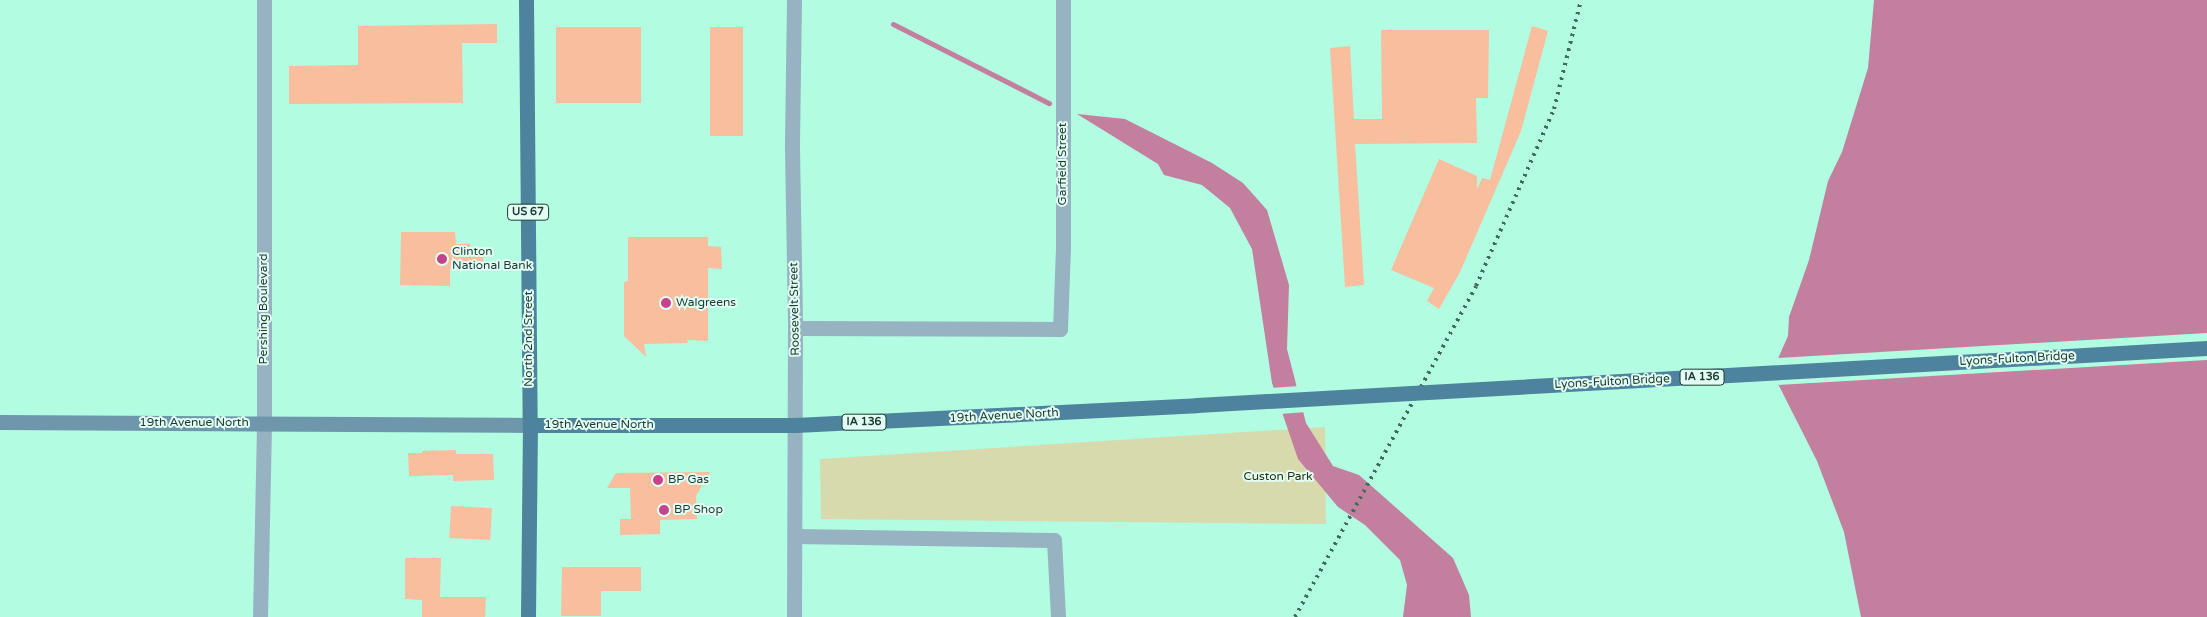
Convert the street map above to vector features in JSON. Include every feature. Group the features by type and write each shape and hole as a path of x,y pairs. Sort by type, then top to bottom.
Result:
{"main road":[{"name":"North 2nd Street","path":"526,0 530,424 528,617"},
{"name":"Lyons-Fulton Bridge","path":"1197,405 2207,348"},
{"name":"19th Avenue North","path":"0,422 795,425 1197,405"}],"street":[{"name":"Pershing Boulevard","path":"260,617 264,424 264,0"},
{"name":"Roosevelt Street","path":"794,0 792,149 796,328 794,617"},
{"name":"Garfield Street","path":"796,328 1060,328 1063,249 1063,0"},
{"path":"795,536 1054,540 1058,617"}],"green space":[{"name":"Custon Park","path":"1325,427 1326,524 821,519 820,459"}],"shaded area":[{"path":"1874,0 2207,0 2207,617 1861,617 1844,532 1817,461 1772,372 1788,336 1789,317 1809,260 1828,181 1842,152 1868,68"},
{"path":"1077,114 1125,119 1212,163 1243,183 1267,210 1289,285 1287,349 1306,423 1333,466 1359,475 1453,558 1469,595 1471,617 1403,617 1407,585 1400,560 1365,525 1338,507 1298,459 1272,383 1252,249 1230,208 1202,185 1164,175 1158,164"}],"pier":[{"path":"2207,333 2207,360 1776,385 1770,372 1776,358"},
{"path":"1299,386 1306,412 1280,414 1271,388"}],"building":[{"path":"497,24 497,43 462,43 463,103 289,104 289,66 358,65 358,26"},
{"path":"1532,26 1548,31 1521,131 1460,272 1439,309 1427,301 1434,288 1391,270 1439,159 1477,176 1477,189 1482,178 1490,180"},
{"path":"556,27 641,27 641,103 556,103"},
{"path":"710,27 743,27 743,136 710,136"},
{"path":"1381,30 1489,30 1488,98 1476,98 1477,143 1355,144 1364,285 1345,287 1330,48 1350,46 1354,119 1382,119"},
{"name":"Clinton National Bank","path":"401,232 455,232 456,244 470,244 470,248 483,248 484,270 450,269 450,286 400,285"},
{"name":"Walgreens","path":"628,237 708,237 708,246 721,247 722,269 708,268 708,341 687,340 688,343 644,344 646,357 624,336 624,282 628,281"},
{"path":"456,450 456,454 493,454 494,480 453,481 453,475 409,476 408,453"},
{"path":"710,472 696,496 697,519 660,520 660,534 620,535 620,519 631,519 630,488 607,488 616,473"},
{"path":"451,506 492,508 490,540 449,538"},
{"path":"405,558 441,558 440,597 486,597 485,617 422,617 422,600 405,599"},
{"path":"562,567 641,567 641,591 601,591 601,616 561,616"}],"waterway":[{"path":"893,24 1049,103"}],"railway":[{"path":"1295,617 1476,286 1554,109 1581,0"}],"place":[{"name":"Clinton National Bank","path":"442,259"},
{"name":"Walgreens","path":"666,303"},
{"name":"BP Gas","path":"658,480"},
{"name":"BP Shop","path":"664,510"}]}
